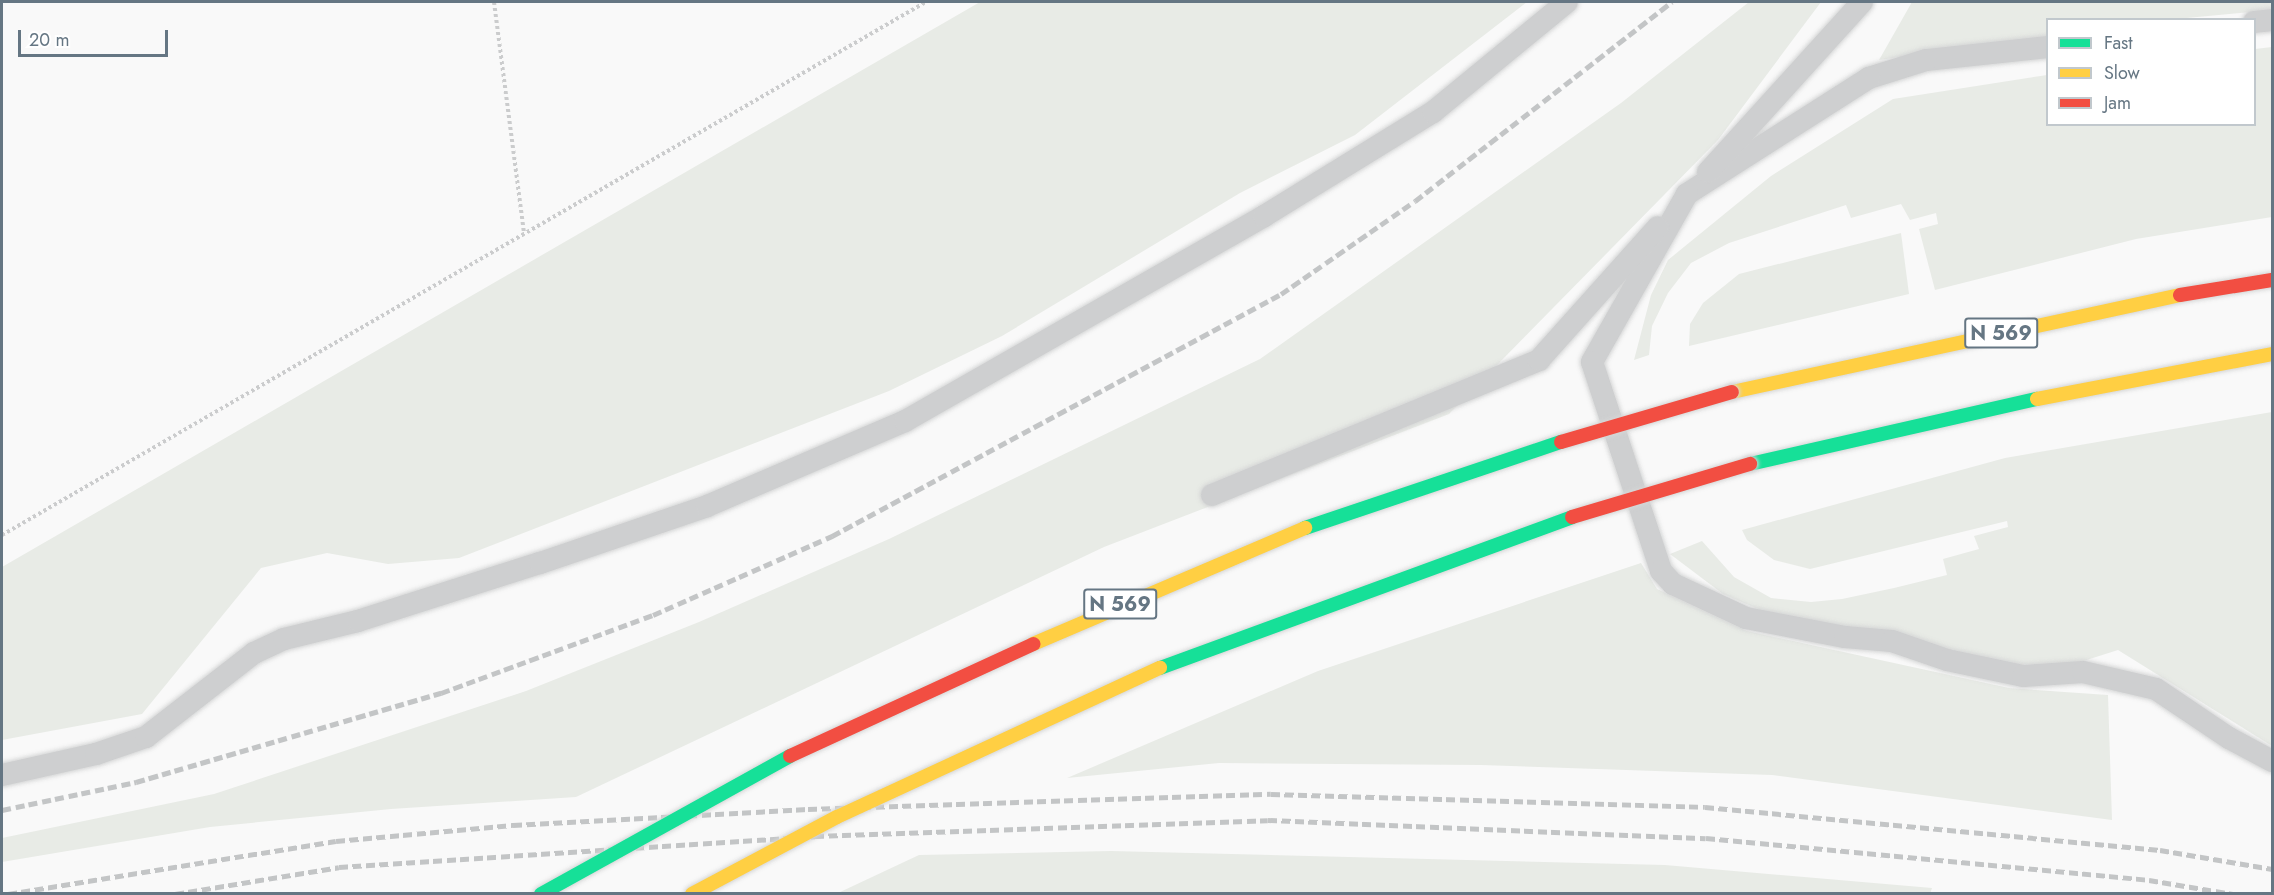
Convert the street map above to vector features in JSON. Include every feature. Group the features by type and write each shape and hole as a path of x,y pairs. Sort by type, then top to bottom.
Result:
{"highway":[{"name":"N 569","path":"542,894 792,755 1119,605 1288,534 1497,461 1732,392 2169,297 2272,280"},
{"path":"692,894 837,817 1148,673 1527,531 1821,444 2148,376 2272,354"}],"lane":[{"path":"2,775 96,754 146,737 254,653 284,639 358,621 540,564 707,506 905,421 1264,216 1433,112 1567,2"},
{"path":"1212,495 1539,360 1862,2"},
{"path":"2256,22 2272,20"},
{"path":"2046,46 1926,60 1869,78 1687,194 1592,363 1661,571 1673,584 1746,618 1845,637 1892,641 1947,660 2023,676 2083,672 2156,689 2229,738 2272,761"}],"path":[{"path":"494,2 524,233"},
{"path":"2,535 926,2"}],"shaded area":[{"path":"980,2 1527,2 1355,135 1240,193 1002,336 889,391 459,558 388,564 327,553 261,568 142,714 2,740 2,567"},
{"path":"1749,2 1821,2 1718,140 1449,414 1104,547 576,797 391,809 210,827 2,862 2,838 214,794 526,691 699,622 889,539 1260,359 1621,103"},
{"path":"1912,2 2272,2 2272,10 2187,18 2046,18 2046,36 1879,60"},
{"path":"2272,47 2272,217 2136,239 1935,290 1919,229 1938,224 1936,213 1910,220 1901,204 1851,218 1846,205 1729,243 1691,263 1668,293 1652,326 1649,355 1634,360 1651,295 1668,260 1771,176 1893,99 2046,75 2046,126 2256,126 2256,49"},
{"path":"1901,233 1909,294 1689,346 1690,324 1703,303 1739,274"},
{"path":"2272,412 2272,746 2118,650 2074,664 1997,664 1763,611 1723,594 1670,554 1702,541 1734,577 1771,598 1811,602 1842,599 1894,588 1947,575 1943,559 1979,549 1974,536 2008,527 2007,521 1810,569 1774,560 1747,540 1742,530 2005,458"},
{"path":"1641,563 1657,589 1747,631 2009,688 2108,695 2112,820 1772,775 1481,765 1219,763 1067,778 1318,671"},
{"path":"1111,851 1665,865 1932,888 1930,894 838,893 919,855"}],"railway":[{"path":"2,810 136,782 441,693 653,615 832,536 1281,294 1415,201 1672,2"},
{"path":"8,894 336,841 513,825 808,809 1271,794 1705,807 2160,850 2272,869"},
{"path":"175,894 339,867 815,836 1268,820 1706,838 2149,880 2233,894"}],"traffic: fast":[{"path":"1750,464 2037,399"},
{"path":"1305,528 1561,442"},
{"path":"1160,668 1572,517"},
{"path":"541,894 790,756"}],"traffic: slow":[{"path":"1732,392 2180,295"},
{"path":"2037,399 2272,354"},
{"path":"1033,644 1305,528"},
{"path":"692,894 837,817 1160,668"}],"traffic: jam":[{"path":"2180,295 2272,280"},
{"path":"1561,442 1732,392"},
{"path":"1572,517 1750,464"},
{"path":"790,756 1033,644"}]}
